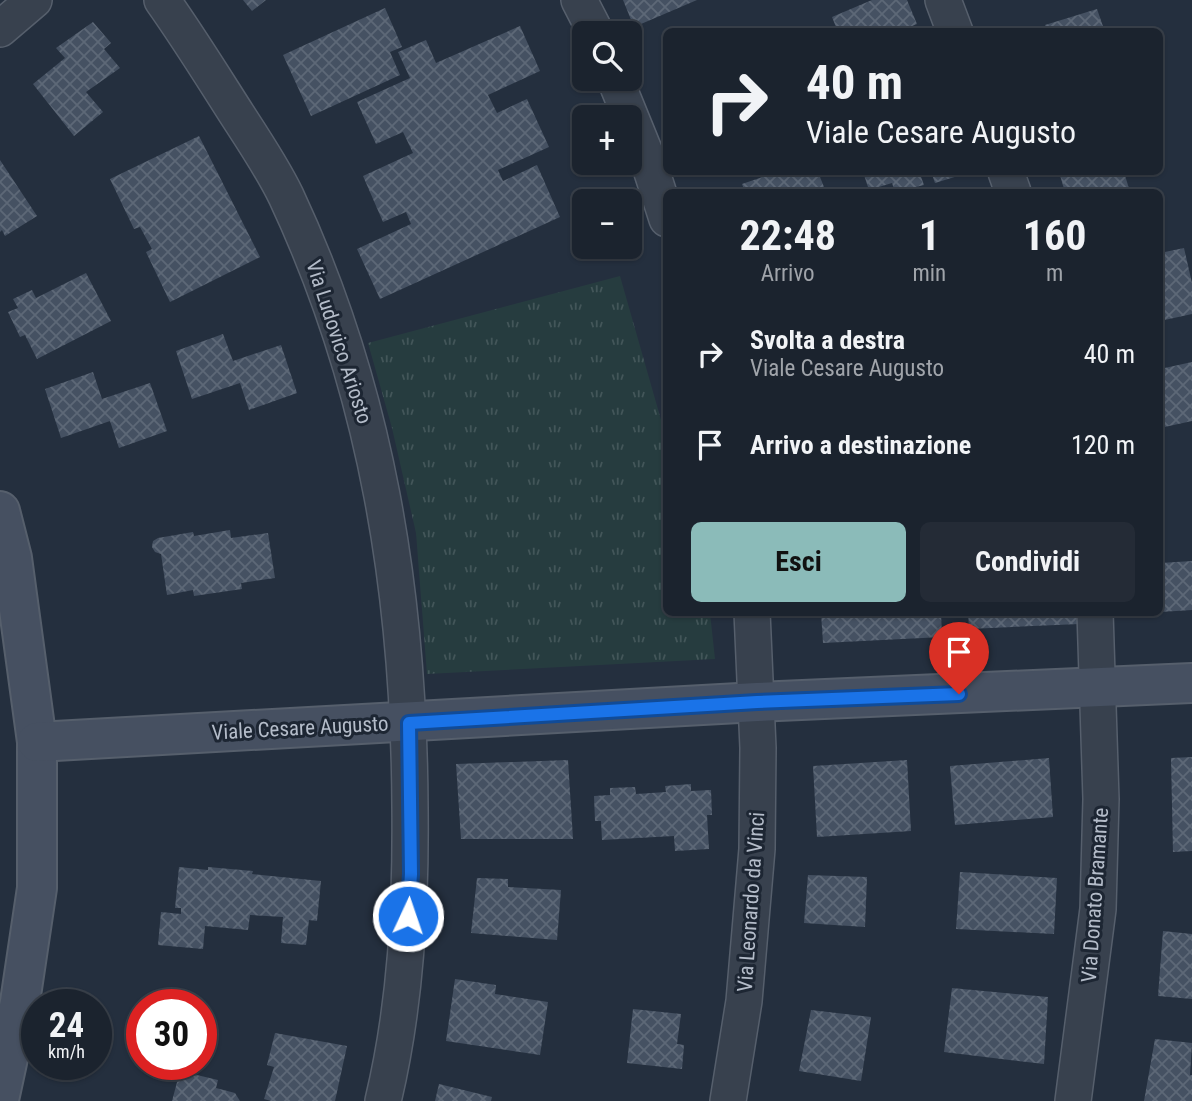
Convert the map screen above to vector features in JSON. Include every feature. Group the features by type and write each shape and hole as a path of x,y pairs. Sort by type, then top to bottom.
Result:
{"main road":[{"path":"0,512 12,558 37,742 37,888 20,1002 0,1095"},
{"name":"Viale Cesare Augusto","path":"37,742 757,702 1192,683"}],"street":[{"path":"0,29 34,0"},
{"name":"Via Ludovico Ariosto","path":"162,0 284,193 313,258 344,345 385,506 397,580 409,723 411,874 399,1012 383,1101"},
{"path":"579,0 590,21"},
{"path":"943,0 954,28"},
{"path":"620,91 648,160 663,207"},
{"name":"Via Leonardo da Vinci","path":"729,1101 744,1001 757,849 757,702 752,616"},
{"name":"Via Donato Bramante","path":"1073,1101 1098,909 1101,800 1095,616"}],"green space":[{"path":"620,276 663,427 663,616 710,616 715,659 427,674 416,533 392,428 368,343"}],"building":[{"path":"243,0 266,0 252,11"},
{"path":"623,0 697,0 642,24 642,21 632,21"},
{"path":"872,0 907,0 917,24 907,28 836,28 832,17"},
{"path":"385,8 402,47 390,52 400,75 311,116 283,55"},
{"path":"1097,9 1104,28 1046,28 1045,25"},
{"path":"93,22 111,43 104,49 120,68 86,92 103,112 74,136 33,84 65,58 56,48"},
{"path":"520,26 540,71 488,95 497,113 527,99 549,147 498,170 503,181 537,165 560,217 380,299 357,249 411,224 406,212 383,222 363,176 413,153 403,132 376,144 357,102 410,78 398,52 426,40 436,63"},
{"path":"199,136 260,257 170,302 146,252 152,249 140,227 134,229 110,179"},
{"path":"0,160 37,216 5,236 2,230 0,232"},
{"path":"768,175 819,175 825,189 744,189 742,184"},
{"path":"864,175 920,175 924,185 894,189 892,183 869,189"},
{"path":"932,175 961,175 935,183"},
{"path":"1060,175 1125,175 1129,189 1064,189"},
{"path":"1184,248 1192,283 1192,314 1163,320 1163,252"},
{"path":"86,273 111,321 37,359 25,335 20,337 8,312 18,308 13,299 32,290 36,298"},
{"path":"223,334 233,361 281,345 297,393 249,410 240,383 192,399 176,351"},
{"path":"1192,362 1192,421 1163,427 1163,368"},
{"path":"93,372 102,399 150,383 167,431 119,448 110,421 61,438 45,389"},
{"path":"230,530 231,538 268,533 275,578 241,583 242,589 194,596 193,590 167,595 161,554 155,552 153,541 193,532 194,536"},
{"path":"1192,561 1192,610 1163,612 1163,563"},
{"path":"821,616 941,616 942,637 823,643"},
{"path":"968,616 1079,616 1079,624 969,629"},
{"path":"1192,757 1192,851 1173,852 1171,758"},
{"path":"1049,758 1053,817 955,825 950,766"},
{"path":"568,760 573,839 461,839 456,764"},
{"path":"907,760 911,831 817,837 813,766"},
{"path":"691,784 691,791 711,790 712,815 707,815 709,849 675,851 674,836 602,840 601,821 595,821 594,796 610,795 610,788 635,787 636,794 666,792 665,786"},
{"path":"179,867 253,871 252,874 321,881 317,921 309,920 306,945 281,943 283,917 250,915 248,930 205,926 203,949 158,945 161,912 181,914 181,908 175,908"},
{"path":"960,872 1057,878 1054,934 956,929"},
{"path":"808,875 867,877 865,927 804,923"},
{"path":"477,878 508,879 508,887 561,890 557,940 471,933"},
{"path":"1163,931 1192,934 1192,999 1158,996"},
{"path":"455,979 496,985 495,994 548,1002 540,1055 446,1041"},
{"path":"952,988 1048,997 1044,1064 944,1052"},
{"path":"633,1009 681,1014 677,1044 684,1045 682,1069 627,1063"},
{"path":"811,1010 871,1017 861,1081 799,1071"},
{"path":"275,1033 347,1046 335,1101 264,1099 274,1067 267,1065"},
{"path":"1155,1039 1192,1043 1192,1101 1144,1101"},
{"path":"178,1080 217,1080 218,1080 216,1088 235,1093 240,1101 172,1101"},
{"path":"439,1084 492,1097 491,1101 435,1101"}],"route":[{"path":"408,916 411,874 409,723 757,702 959,694"}]}
